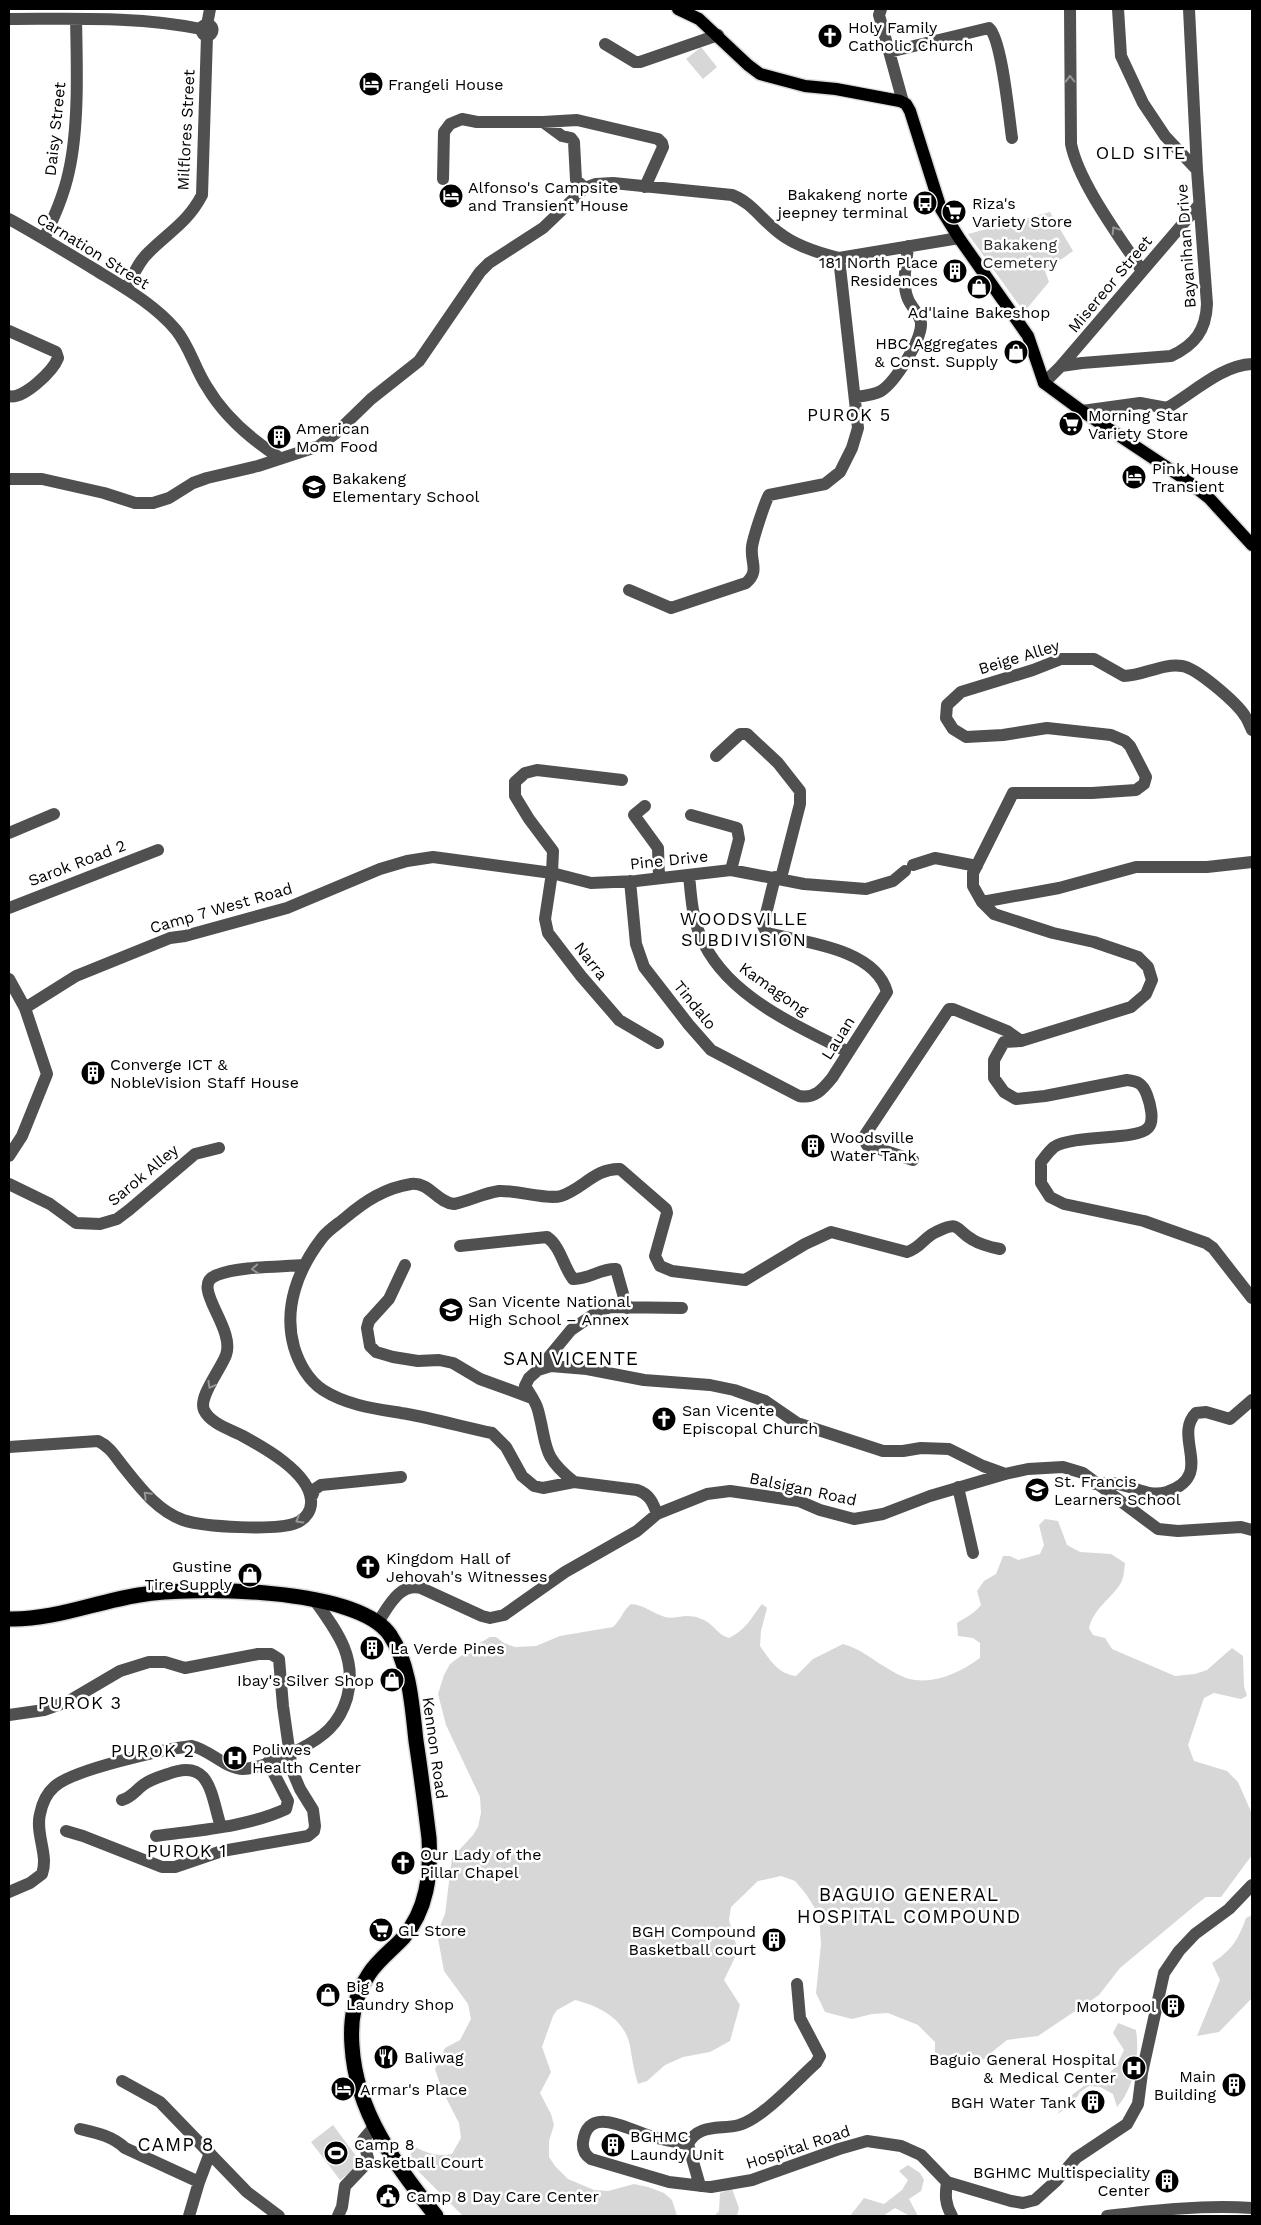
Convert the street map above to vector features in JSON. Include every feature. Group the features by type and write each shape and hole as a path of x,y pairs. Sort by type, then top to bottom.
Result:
{"highway":[{"name":"Kennon Road","path":"9,1619 45,1617 140,1595 178,1591 241,1590 313,1598 340,1606 378,1622 395,1642 408,1684 429,1838 430,1860 426,1890 420,1914 401,1940 370,1972 360,1988 353,2007 351,2035 354,2069 365,2108 374,2127 401,2170 436,2216"}],"main road":[{"path":"678,9 699,19 760,74 805,86 836,89 903,102 910,111 941,209 958,238 1028,336 1044,383 1082,411 1186,480 1209,498 1252,545"}],"street":[{"name":"Milflores Street","path":"126,288 142,259 182,224 195,208 202,195 204,184 205,30 210,9"},
{"path":"881,9 879,15 903,102"},
{"path":"1070,9 1071,144 1074,161 1114,229 1142,271"},
{"path":"1118,9 1121,56 1143,103 1165,136 1197,170"},
{"name":"Bayanihan Drive","path":"1061,366 1082,362 1171,356 1181,351 1201,332 1206,319 1207,304 1199,205 1189,9"},
{"path":"9,20 76,19 136,22 205,30"},
{"name":"Daisy Street","path":"44,239 59,204 69,171 77,79 76,19"},
{"path":"889,52 989,28 993,32 1000,61 1012,138"},
{"path":"605,44 635,62 640,62 718,35"},
{"path":"443,178 444,132 450,124 462,120 477,122 577,120 658,139 663,147 645,187"},
{"path":"543,122 574,142 576,180 585,188"},
{"path":"9,479 42,479 144,504 169,498 193,483 207,478 258,466 326,442 371,398 419,361 485,268 543,228 585,188 596,184 723,194 741,198 779,233 790,240 820,253 839,258 958,238"},
{"name":"Misereor Street","path":"1044,383 1061,366 1199,205"},
{"name":"Carnation Street","path":"9,219 126,288 158,313 176,330 183,340 207,388 216,400 248,435 280,458"},
{"path":"855,397 880,392 889,384 920,334 921,321 908,299 905,285 908,246"},
{"path":"629,590 671,608 746,583 755,569 752,548 767,497 774,493 825,484 840,472 852,448 858,428 839,258"},
{"path":"9,331 56,352 58,360 52,367 15,395"},
{"path":"1082,411 1140,403 1167,408 1218,376 1243,364 1252,364"},
{"name":"Beige Alley","path":"977,866 1013,793 1092,793 1136,790 1144,784 1146,777 1130,746 1125,741 1111,735 1047,728 1003,735 966,737 953,729 946,718 947,705 961,692 1033,670 1061,659 1094,658 1124,676 1164,667 1182,666 1195,672 1227,697 1245,715 1252,730"},
{"path":"716,756 740,734 747,734 778,763 800,791 800,804 778,878"},
{"name":"Narra","path":"622,780 537,770 525,773 515,782 515,796 529,819 553,851 552,873 545,919 548,932 581,976 619,1020 658,1043"},
{"path":"645,806 634,815 658,848 658,878"},
{"path":"9,833 54,814"},
{"path":"690,814 737,828 739,839 731,870"},
{"name":"Sarok Road 2","path":"9,908 158,850"},
{"name":"Pine Drive","path":"433,858 552,873 591,882 630,881 731,870 804,884 866,889 893,881 909,868 935,858 977,866"},
{"name":"Camp 7 West Road","path":"25,1008 76,976 170,938 185,936 287,908 380,869 408,861 433,858"},
{"path":"982,902 1059,888 1136,867 1208,867 1252,862"},
{"path":"977,866 973,874 973,886 990,912 1053,933 1094,942 1138,957 1148,967 1152,980 1146,994 1131,1007 1021,1041 1004,1042 994,1060 994,1078 1004,1092 1016,1098 1045,1096 1132,1080 1137,1081 1144,1088 1151,1113 1150,1126 1141,1132 1077,1140 1054,1147 1041,1162 1041,1183 1050,1197 1082,1209 1144,1221 1206,1243 1252,1298"},
{"name":"Kamagong","path":"689,875 693,912 700,935 711,958 735,984 789,1022 848,1052"},
{"name":"Lauan","path":"778,878 763,926 767,933 834,948 868,967 885,984 887,992 825,1087 813,1096 805,1097"},
{"name":"Tindalo","path":"630,881 636,944 644,967 689,1026 711,1050 805,1097"},
{"path":"9,979 25,1008 48,1074 22,1136 9,1156"},
{"path":"913,1160 866,1145 863,1138 949,1010 953,1009 1008,1031 1021,1041"},
{"name":"Sarok Alley","path":"9,1184 50,1204 76,1223 100,1224 117,1219 195,1154 219,1148"},
{"path":"657,1514 653,1503 644,1492 574,1482 543,1488 534,1486 522,1476 506,1447 492,1433 355,1404 322,1390 309,1377 297,1356 289,1321 292,1297 304,1266 323,1237 363,1202 384,1191 413,1184 422,1185 447,1203 454,1204 500,1191 558,1197 576,1189 595,1174 610,1169 620,1169 666,1209 667,1213 655,1256 660,1266 672,1271 745,1280 806,1244 831,1232 908,1252 917,1249 931,1234 948,1226 958,1227 972,1240 1000,1249"},
{"path":"460,1246 547,1237 553,1242 567,1271 573,1278 581,1279 610,1269 616,1269 627,1308"},
{"path":"405,1265 389,1299 369,1321 367,1328 370,1346 376,1352 393,1357 453,1363 480,1379 532,1398"},
{"path":"304,1266 230,1272 216,1275 208,1281 208,1298 218,1312 229,1343 226,1356 202,1402 205,1412 214,1421 267,1450 287,1465 303,1482 311,1498"},
{"path":"574,1482 557,1468 545,1448 538,1408 526,1386 529,1378 538,1370 571,1330 600,1310 612,1307 682,1308"},
{"path":"538,1370 550,1366 587,1369 644,1380 687,1382 734,1390 765,1401 797,1423 884,1450 949,1449 983,1466 1005,1474"},
{"path":"1095,1484 1108,1482 1121,1484 1154,1495 1174,1490 1186,1479 1193,1469 1188,1430 1196,1413 1206,1412 1230,1419 1252,1400"},
{"path":"9,1447 98,1442 108,1447 140,1488 155,1503 182,1519 209,1525 261,1527 290,1525 300,1521 309,1512 311,1498 315,1489 321,1485 402,1477"},
{"name":"Balsigan Road","path":"378,1622 398,1595 405,1588 413,1586 482,1616 490,1618 504,1615 566,1572 637,1531 657,1514 708,1494 730,1491 799,1501 820,1510 854,1518 883,1514 958,1487 1005,1474 1062,1467 1083,1473 1095,1484 1134,1510 1158,1529 1178,1532 1241,1528 1252,1530"},
{"path":"958,1487 973,1553"},
{"path":"9,1892 30,1883 42,1874 45,1861 40,1838 40,1814 49,1792 62,1781 93,1769 192,1746 208,1751 232,1767 240,1769 290,1754 313,1742 335,1725 341,1715 350,1685 351,1673 345,1648 332,1624 313,1598"},
{"path":"9,1716 44,1710 69,1701 132,1666 158,1661 185,1668 226,1658 272,1654 277,1656 280,1662 283,1706 295,1780 313,1810 314,1832 300,1838 222,1851 175,1867 162,1867 66,1831"},
{"path":"156,1836 220,1827 272,1815 286,1809 288,1801 268,1762"},
{"path":"122,1800 131,1797 143,1785 155,1778 180,1769 198,1772 208,1782 220,1827"},
{"path":"952,2216 947,2207 945,2197 947,2182 1012,2201 1023,2203 1036,2200 1076,2158 1126,2124 1138,2104 1142,2073 1164,1973 1179,1951 1195,1934 1229,1909 1252,1885"},
{"path":"700,2186 688,2144 691,2139 700,2130 740,2125 755,2118 816,2062 820,2056 800,2018 797,1984"},
{"path":"122,2081 160,2102 247,2192 279,2216"},
{"name":"Hospital Road","path":"688,2144 646,2135 611,2122 603,2122 590,2127 583,2146 586,2156 591,2159 669,2182 723,2187 752,2180 840,2149 867,2142 901,2146 921,2155 947,2182"},
{"path":"338,2216 342,2207 345,2186 367,2163 368,2158 362,2140 374,2127"},
{"path":"80,2129 107,2136 125,2148 199,2182"},
{"path":"189,2216 210,2153"},
{"path":"1107,2216 1155,2210 1222,2206 1252,2208"}],"green space":[{"path":"701,47 717,67 703,79 686,59"},
{"name":"Bakakeng Cemetery","path":"1050,212 1073,251 1045,271 1049,282 1024,312 968,234"},
{"path":"1045,1519 1058,1521 1067,1545 1080,1552 1111,1554 1125,1563 1121,1584 1098,1610 1089,1628 1093,1635 1105,1638 1112,1649 1175,1676 1195,1674 1207,1670 1232,1648 1243,1656 1244,1686 1247,1696 1241,1699 1214,1693 1204,1698 1188,1745 1194,1761 1227,1771 1238,1782 1252,1814 1252,1855 1221,1897 1206,1897 1198,1903 1120,1968 1099,1995 1038,2036 1007,2040 981,2061 965,2057 935,2063 935,2042 918,2025 888,2013 872,2014 852,2019 825,2012 816,1993 821,1944 819,1915 795,1881 781,1876 758,1881 731,1907 729,1920 738,1951 724,1980 740,2005 730,2041 710,2052 683,2057 665,2065 647,2081 638,2084 630,2046 623,2028 602,2010 575,2000 557,2010 542,2047 551,2072 540,2093 551,2114 554,2125 549,2141 549,2157 555,2166 568,2179 594,2190 608,2191 634,2184 664,2193 672,2200 677,2216 463,2216 419,2172 409,2157 415,2147 433,2154 452,2154 461,2138 459,2123 442,2090 435,2069 445,2048 460,2040 471,2019 468,2004 444,1971 437,1933 445,1914 452,1858 473,1835 478,1827 481,1813 480,1797 446,1725 438,1694 450,1664 462,1655 472,1653 480,1643 490,1637 496,1637 504,1643 515,1647 536,1646 560,1636 613,1627 631,1604 669,1618 698,1617 729,1638 745,1627 762,1604 767,1608 761,1631 760,1646 775,1666 790,1675 796,1676 813,1659 843,1644 858,1650 906,1678 933,1680 950,1675 980,1658 980,1643 973,1638 958,1636 957,1623 973,1613 981,1605 977,1591 984,1581 996,1574 1003,1556 1010,1556 1018,1560 1040,1554 1044,1545 1039,1525"},
{"path":"1252,1915 1252,1998 1219,2032 1197,2036 1220,1980 1212,1963 1225,1954 1237,1938 1246,1918"},
{"path":"1118,2023 1136,2030 1137,2039 1132,2081 1123,2100 1117,2107 1113,2094 1100,2087 1089,2086 1080,2092 1073,2104 1057,2114 1073,2094 1088,2083 1100,2081 1116,2067 1124,2050 1113,2033"},
{"name":"Camp 8 Basketball Court","path":"333,2125 362,2164 340,2180 311,2142"},
{"path":"908,2165 920,2173 924,2180 921,2191 909,2199 918,2216 910,2216 895,2208 883,2216 850,2216 864,2198 884,2204 902,2190 908,2180 899,2171"},
{"path":"732,2189 739,2208 737,2216 714,2216 719,2211 720,2193"}],"place":[{"name":"Holy Family Catholic Church","path":"830,36"},
{"name":"Frangeli House","path":"371,84"},
{"name":"Alfonso's Campsite and Transient House","path":"451,196"},
{"name":"Bakakeng norte jeepney terminal","path":"925,203"},
{"name":"Riza's Variety Store","path":"954,212"},
{"name":"181 North Place Residences","path":"955,271"},
{"name":"Ad'laine Bakeshop","path":"979,287"},
{"name":"HBC Aggregates & Const. Supply","path":"1016,352"},
{"name":"Morning Star Variety Store","path":"1071,424"},
{"name":"American Mom Food","path":"279,437"},
{"name":"Pink House Transient","path":"1134,477"},
{"name":"Bakakeng Elementary School","path":"314,487"},
{"name":"Converge ICT & NobleVision Staff House","path":"93,1073"},
{"name":"Woodsville Water Tank","path":"813,1146"},
{"name":"San Vicente National High School – Annex","path":"451,1310"},
{"name":"San Vicente Episcopal Church","path":"664,1419"},
{"name":"St. Francis Learners School","path":"1037,1490"},
{"name":"Kingdom Hall of Jehovah's Witnesses","path":"368,1567"},
{"name":"Gustine Tire Supply","path":"250,1575"},
{"name":"La Verde Pines","path":"372,1648"},
{"name":"Ibay's Silver Shop","path":"392,1680"},
{"name":"Poliwes Health Center","path":"235,1758"},
{"name":"Our Lady of the Pillar Chapel","path":"403,1863"},
{"name":"GL Store","path":"381,1930"},
{"name":"BGH Compound Basketball court","path":"774,1940"},
{"name":"Big 8 Laundry Shop","path":"328,1995"},
{"name":"Motorpool","path":"1173,2006"},
{"name":"Baliwag","path":"386,2057"},
{"name":"Baguio General Hospital & Medical Center","path":"1134,2068"},
{"name":"Main Building","path":"1234,2085"},
{"name":"Armar's Place","path":"343,2089"},
{"name":"BGH Water Tank","path":"1093,2102"},
{"name":"BGHMC Laundy Unit","path":"613,2145"},
{"name":"Camp 8 Basketball Court","path":"336,2153"},
{"name":"BGHMC Multispeciality Center","path":"1167,2181"},
{"name":"Camp 8 Day Care Center","path":"388,2196"}],"district":[{"name":"OLD SITE","path":"1141,152"},
{"name":"PUROK 5","path":"849,414"},
{"name":"WOODSVILLE SUBDIVISION","path":"744,928"},
{"name":"SAN VICENTE","path":"571,1358"},
{"name":"PUROK 3","path":"80,1702"},
{"name":"PUROK 2","path":"153,1750"},
{"name":"PUROK 1","path":"187,1850"},
{"name":"BAGUIO GENERAL HOSPITAL COMPOUND","path":"909,1905"},
{"name":"CAMP 8","path":"176,2144"}]}
